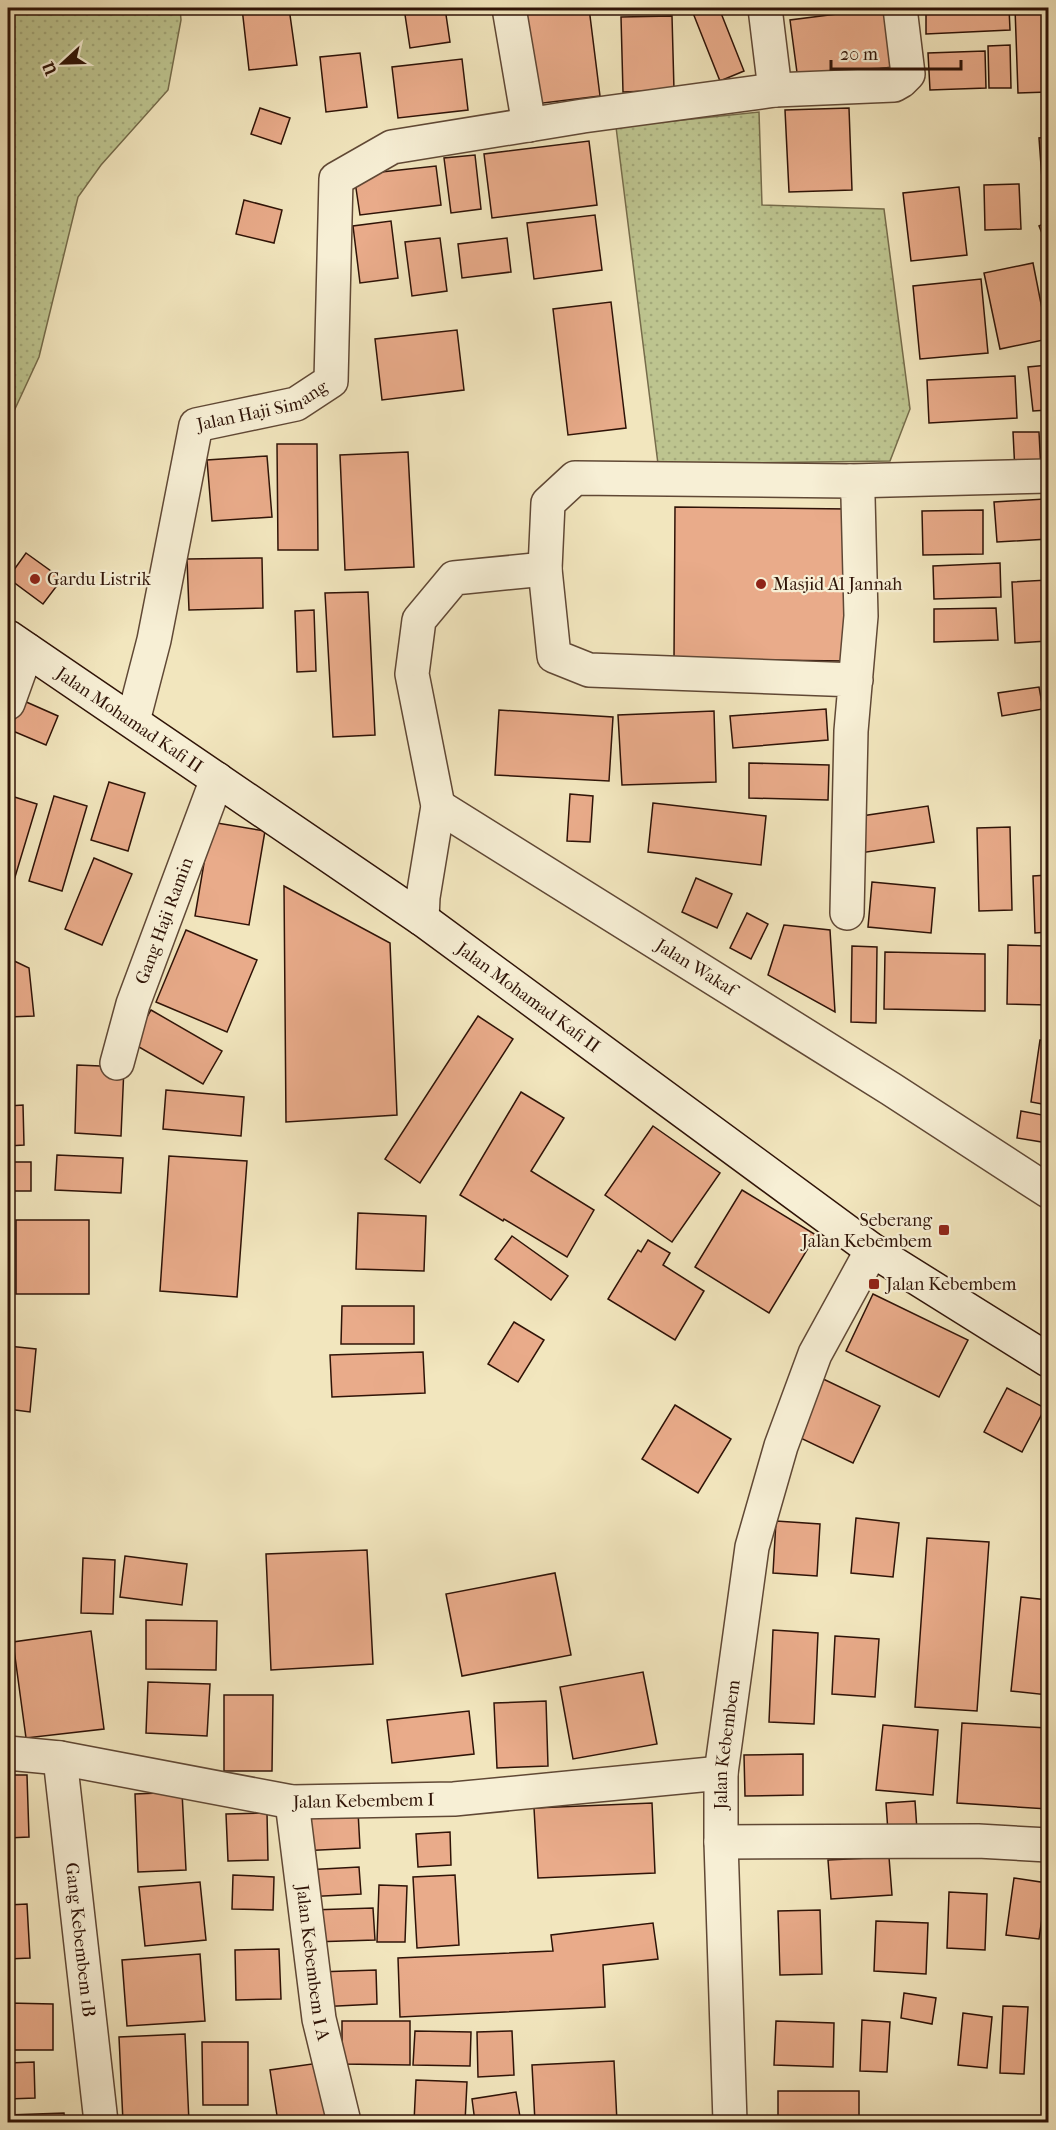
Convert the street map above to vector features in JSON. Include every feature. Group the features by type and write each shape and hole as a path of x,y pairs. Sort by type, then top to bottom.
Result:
{"street":[{"path":"510,8 529,125"},
{"path":"765,8 775,90"},
{"name":"Jalan Haji Simang","path":"133,721 154,640 196,425 296,404 331,381 336,179 392,147 583,116 775,90 894,85 908,74 900,8"},
{"path":"856,680 589,670 554,656 546,569 548,503 575,478 850,481 1048,476"},
{"path":"847,913 851,731 861,616 858,497 856,488 850,481"},
{"path":"423,908 437,817 412,674 419,620 454,578 546,569"},
{"path":"8,703 17,643"},
{"name":"Jalan Mohamad Kafi II","path":"17,643 217,779 423,908 872,1250 1048,1360"},
{"name":"Gang Haji Ramin","path":"117,1063 133,1004 217,779"},
{"name":"Jalan Wakaf","path":"437,817 891,1089 1048,1191"},
{"name":"Jalan Kebembem","path":"730,2122 721,1842 722,1773 752,1547 774,1469 815,1354 872,1250"},
{"name":"Jalan Kebembem I","path":"8,1754 60,1758 292,1802 454,1799 722,1773"},
{"name":"Gang Kebembem 1B","path":"60,1758 101,2122"},
{"name":"Jalan Kebembem I A","path":"292,1802 319,2019 344,2122"},
{"path":"721,1842 978,1841 1048,1845"}],"green space":[{"path":"8,8 180,8 181,20 168,90 101,165 78,197 39,357 8,424"},
{"path":"759,112 762,205 884,209 910,409 890,461 658,464 616,127"}],"building":[{"path":"242,8 289,8 297,65 249,70"},
{"path":"404,8 445,8 450,42 410,48"},
{"path":"522,8 589,8 600,96 535,104"},
{"path":"708,8 719,8 744,71 720,81 693,13"},
{"path":"804,8 835,8 805,13"},
{"path":"884,8 892,67 798,80 790,20"},
{"path":"926,8 1009,8 1010,30 926,34"},
{"path":"1015,8 1048,8 1048,92 1018,93"},
{"path":"672,16 674,90 623,92 621,17"},
{"path":"1010,45 1011,88 989,88 988,46"},
{"path":"985,51 986,88 930,90 928,53"},
{"path":"360,53 367,107 326,112 320,57"},
{"path":"462,59 468,110 398,118 392,67"},
{"path":"260,108 290,118 281,144 251,134"},
{"path":"849,108 852,190 789,192 785,110"},
{"path":"1048,137 1048,192 1043,193 1039,138"},
{"path":"589,141 597,205 492,218 484,154"},
{"path":"475,155 481,209 451,213 444,158"},
{"path":"436,166 441,205 360,215 354,175"},
{"path":"1019,184 1021,229 985,230 984,185"},
{"path":"959,187 967,255 911,261 903,193"},
{"path":"244,200 282,210 274,243 236,234"},
{"path":"595,215 602,270 534,279 527,223"},
{"path":"391,221 398,278 360,283 353,226"},
{"path":"1048,222 1048,248 1039,226"},
{"path":"440,238 447,291 412,296 405,242"},
{"path":"507,238 511,272 462,278 458,244"},
{"path":"1033,263 1048,339 1000,349 984,273"},
{"path":"981,279 988,353 920,359 913,286"},
{"path":"611,302 626,428 568,435 553,309"},
{"path":"457,330 464,390 382,400 375,339"},
{"path":"1048,365 1048,410 1033,411 1028,367"},
{"path":"1015,376 1017,418 929,423 927,380"},
{"path":"1013,432 1039,432 1041,471 1015,472"},
{"path":"277,444 317,444 318,550 278,550"},
{"path":"408,452 414,567 345,570 340,455"},
{"path":"267,456 272,517 212,521 207,460"},
{"path":"1045,499 1048,539 997,542 994,502"},
{"name":"Masjid Al Jannah","path":"675,507 848,509 846,661 674,659"},
{"path":"983,510 983,554 923,555 922,511"},
{"name":"Gardu Listrik","path":"26,553 62,579 43,604 8,578"},
{"path":"262,558 263,608 189,610 187,559"},
{"path":"1000,563 1001,597 934,599 933,566"},
{"path":"1048,580 1048,641 1015,643 1012,582"},
{"path":"368,592 375,735 333,737 325,593"},
{"path":"996,608 998,640 934,642 934,609"},
{"path":"314,610 316,671 297,672 295,611"},
{"path":"1039,687 1043,709 1002,716 998,693"},
{"path":"15,697 58,716 46,745 8,729 8,715"},
{"path":"826,709 828,740 733,748 730,716"},
{"path":"499,710 613,717 609,781 495,775"},
{"path":"714,711 716,782 622,785 618,715"},
{"path":"749,763 829,765 828,800 749,798"},
{"path":"109,782 145,793 128,851 91,840"},
{"path":"570,794 593,796 590,842 567,841"},
{"path":"8,795 37,804 12,887 8,885"},
{"path":"54,796 87,806 62,891 29,881"},
{"path":"653,803 766,816 761,865 648,852"},
{"path":"928,806 934,842 860,853 855,817"},
{"path":"211,822 265,831 249,925 195,916"},
{"path":"1010,827 1012,910 979,911 977,828"},
{"path":"94,858 132,874 102,945 65,929"},
{"path":"1048,875 1048,932 1035,933 1033,876"},
{"path":"696,878 732,894 717,928 682,912"},
{"path":"872,882 935,888 931,933 868,927"},
{"path":"284,886 390,943 397,1115 286,1122"},
{"path":"747,913 768,924 751,959 730,948"},
{"path":"784,925 830,930 835,1012 768,975"},
{"path":"186,930 257,960 227,1032 156,1002"},
{"path":"1008,945 1048,946 1048,1005 1007,1004"},
{"path":"852,946 877,947 876,1023 851,1022"},
{"path":"885,952 985,954 985,1011 884,1009"},
{"path":"8,958 29,968 34,1016 8,1017"},
{"path":"151,1010 222,1051 203,1084 132,1043"},
{"path":"478,1016 513,1039 420,1183 385,1159"},
{"path":"1040,1040 1048,1041 1048,1105 1031,1102"},
{"path":"77,1065 124,1067 121,1136 75,1133"},
{"path":"166,1090 244,1097 241,1136 163,1129"},
{"path":"521,1092 564,1118 531,1171 594,1210 567,1257 460,1195"},
{"path":"23,1105 24,1145 8,1146 8,1106"},
{"path":"1021,1111 1048,1116 1048,1143 1017,1138"},
{"path":"653,1126 720,1173 672,1242 605,1195"},
{"path":"57,1155 123,1158 121,1193 55,1190"},
{"path":"169,1156 247,1161 237,1297 160,1291"},
{"path":"8,1162 31,1162 31,1191 8,1191"},
{"path":"742,1190 816,1235 769,1313 695,1267"},
{"path":"358,1213 426,1216 424,1271 356,1269"},
{"path":"16,1220 89,1220 89,1294 16,1294"},
{"path":"512,1236 568,1276 551,1300 495,1259"},
{"path":"648,1240 670,1253 663,1265 704,1291 675,1340 608,1299 638,1250 641,1252"},
{"path":"873,1294 968,1340 939,1397 846,1351"},
{"path":"342,1306 414,1306 414,1344 341,1344"},
{"path":"514,1322 544,1340 518,1382 488,1364"},
{"path":"8,1346 36,1349 30,1412 8,1409"},
{"path":"423,1352 425,1393 332,1397 330,1355"},
{"path":"819,1377 880,1406 853,1463 792,1434"},
{"path":"1007,1388 1045,1408 1022,1452 984,1432"},
{"path":"675,1405 731,1439 698,1493 642,1459"},
{"path":"856,1518 899,1523 893,1577 851,1573"},
{"path":"776,1521 820,1524 817,1576 773,1573"},
{"path":"927,1538 989,1542 977,1711 915,1707"},
{"path":"367,1550 373,1664 271,1670 266,1554"},
{"path":"125,1556 187,1564 182,1605 120,1597"},
{"path":"83,1558 115,1560 113,1614 81,1613"},
{"path":"555,1573 571,1655 462,1676 446,1594"},
{"path":"1021,1597 1048,1600 1048,1695 1011,1691"},
{"path":"146,1620 217,1621 216,1670 146,1669"},
{"path":"773,1630 818,1633 814,1724 769,1722"},
{"path":"91,1631 104,1729 26,1738 13,1642"},
{"path":"835,1636 879,1639 875,1697 832,1694"},
{"path":"643,1672 657,1744 573,1759 560,1687"},
{"path":"148,1682 210,1684 207,1736 146,1733"},
{"path":"224,1695 273,1695 272,1771 224,1771"},
{"path":"546,1701 548,1766 497,1768 494,1703"},
{"path":"469,1711 474,1754 392,1763 387,1720"},
{"path":"962,1723 1048,1728 1048,1809 957,1803"},
{"path":"883,1725 938,1730 933,1795 876,1790"},
{"path":"803,1754 803,1795 745,1796 744,1755"},
{"path":"8,1775 27,1775 29,1837 8,1838"},
{"path":"182,1792 186,1870 138,1872 135,1794"},
{"path":"915,1801 917,1830 888,1832 886,1803"},
{"path":"652,1803 655,1873 538,1878 534,1808"},
{"path":"358,1811 360,1848 300,1851 298,1814"},
{"path":"267,1813 268,1860 228,1861 226,1814"},
{"path":"450,1832 451,1865 418,1867 416,1834"},
{"path":"889,1857 892,1895 831,1899 828,1860"},
{"path":"8,1861 10,1861 12,1892 8,1892"},
{"path":"359,1867 361,1894 305,1897 304,1870"},
{"path":"233,1875 274,1877 273,1910 232,1909"},
{"path":"455,1875 459,1945 417,1948 413,1877"},
{"path":"1014,1878 1047,1883 1039,1939 1006,1935"},
{"path":"200,1882 206,1940 145,1946 139,1887"},
{"path":"379,1885 407,1886 405,1942 377,1942"},
{"path":"949,1892 987,1894 985,1950 947,1948"},
{"path":"27,1904 30,1958 8,1959 8,1905"},
{"path":"373,1908 375,1940 312,1942 311,1910"},
{"path":"820,1910 822,1974 780,1975 778,1911"},
{"path":"876,1921 928,1923 926,1974 874,1971"},
{"path":"653,1923 658,1959 603,1965 605,2007 400,2017 398,1958 553,1951 551,1935"},
{"path":"279,1949 281,1999 236,2000 235,1950"},
{"path":"200,1954 205,2021 127,2026 122,1960"},
{"path":"376,1970 377,2004 318,2007 317,1972"},
{"path":"904,1993 936,1998 932,2024 901,2018"},
{"path":"8,2003 53,2004 53,2050 8,2050"},
{"path":"1003,2006 1028,2007 1024,2074 1000,2073"},
{"path":"963,2013 992,2017 987,2068 958,2065"},
{"path":"862,2020 890,2022 887,2072 860,2071"},
{"path":"342,2021 410,2021 410,2065 342,2064"},
{"path":"776,2021 834,2023 833,2067 774,2065"},
{"path":"415,2031 471,2032 470,2066 413,2065"},
{"path":"512,2031 514,2075 478,2077 477,2032"},
{"path":"185,2034 189,2122 123,2122 119,2037"},
{"path":"202,2042 248,2042 248,2105 203,2105"},
{"path":"614,2061 617,2122 535,2122 532,2065"},
{"path":"34,2062 35,2098 8,2099 8,2063"},
{"path":"319,2063 328,2122 278,2122 270,2070"},
{"path":"416,2080 467,2082 465,2122 414,2122"},
{"path":"778,2091 859,2091 859,2122 778,2122"},
{"path":"516,2092 520,2117 475,2122 472,2099"},
{"path":"64,2113 65,2122 8,2122 8,2115"}],"place":[{"name":"Gardu Listrik","path":"35,579"},
{"name":"Masjid Al Jannah","path":"761,584"},
{"name":"Seberang Jalan Kebembem","path":"944,1230"},
{"name":"Jalan Kebembem","path":"874,1284"}]}
